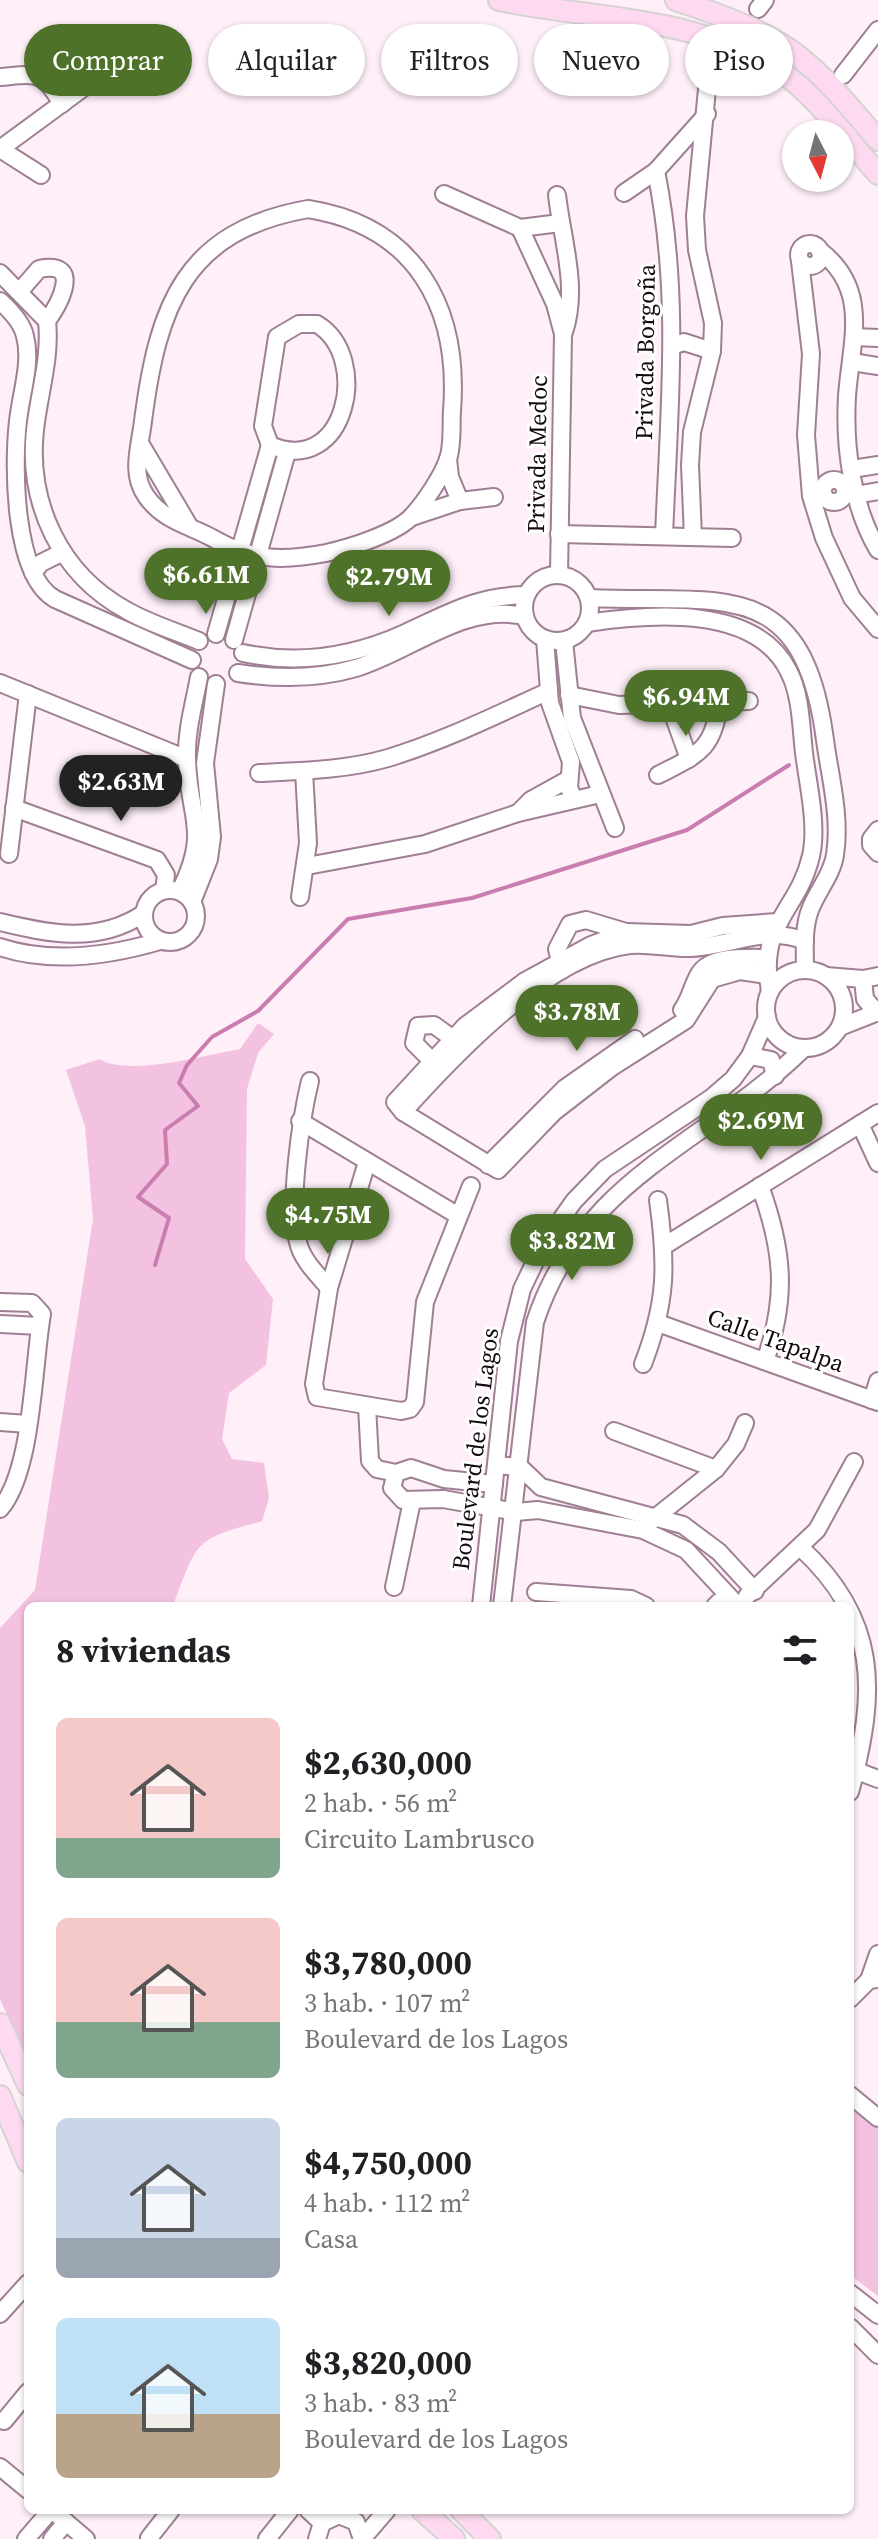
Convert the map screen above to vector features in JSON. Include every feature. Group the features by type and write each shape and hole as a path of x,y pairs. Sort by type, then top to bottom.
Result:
{"main road":[{"path":"499,0 555,12 659,23 707,36 752,55 783,73 878,174"},
{"path":"676,0 749,27 791,51 820,75 878,140"},
{"path":"0,2024 24,2076"},
{"path":"0,2096 24,2153"},
{"path":"426,2514 454,2539"},
{"path":"465,2514 490,2539"}],"street":[{"path":"843,75 875,41"},
{"path":"0,77 38,75 48,80 62,104"},
{"path":"41,175 0,149 73,96"},
{"name":"Privada Borgoña","path":"693,537 692,432 712,351 713,323 696,228 707,96"},
{"path":"624,193 656,171 707,114"},
{"path":"19,136 24,164"},
{"path":"672,152 687,154 701,168"},
{"name":"Privada Borgoña","path":"656,171 669,245 673,290 664,536"},
{"path":"444,194 520,228 560,223"},
{"name":"Privada Medoc","path":"557,195 560,223 566,237 569,308 563,334 559,575"},
{"path":"460,501 450,477 448,459 454,359 443,312 417,268 366,227 340,214 308,209 271,216 238,231 205,254 180,283 161,331 136,460 143,492 156,510 172,522 188,524 239,553 257,558 298,558 374,538 412,517 460,501 494,497"},
{"name":"Privada Medoc","path":"520,228 555,304 563,334"},
{"path":"878,550 863,522 852,491 847,409 854,337 850,287 842,270 815,246 804,246 800,250 800,261 811,354 806,435 824,538 852,598 878,629"},
{"path":"19,292 39,269 56,269 62,273 65,282 62,301 47,321"},
{"path":"0,273 47,321 49,338 32,462 40,503 61,553 83,580 125,610 199,641 216,634"},
{"path":"0,301 23,329 27,359 17,422 15,477 24,544 42,592 192,660"},
{"path":"216,634 270,445 263,426 277,337 299,324 317,324 337,342 343,358 344,404 340,420 322,442 287,452 270,445"},
{"path":"854,337 878,338"},
{"path":"672,346 684,342 712,351"},
{"path":"852,362 878,366"},
{"path":"24,377 44,379"},
{"path":"238,673 238,646 257,558 287,452"},
{"path":"412,517 448,459"},
{"path":"852,469 878,465"},
{"path":"817,495 832,480 841,482 852,491 878,491"},
{"path":"559,534 732,538"},
{"path":"33,573 41,563 61,553"},
{"path":"216,634 238,646 280,659 339,656 404,633 470,602 526,595 540,580 559,575 578,581 590,598 587,623 575,636 564,641 545,639 532,630 525,616 526,595"},
{"path":"590,598 704,599 743,605 772,620 807,660 820,706 837,829 835,859 810,911 805,941 805,970"},
{"path":"625,599 625,619"},
{"path":"655,599 655,619"},
{"path":"199,677 224,684 238,673 272,678 331,674 358,668 467,619 506,612 525,616"},
{"path":"587,623 625,619 717,622 740,628 777,653 789,672 797,696 813,843 801,881 775,928 767,966 770,992 767,1017 780,1039 804,1048 826,1043 840,1027 878,1012 865,999 870,978 826,976 805,970 784,976 770,992"},
{"path":"545,639 549,691 615,828"},
{"path":"179,895 193,865 199,834 187,759 199,677 192,660 199,641"},
{"path":"564,641 569,695 564,719 571,762 569,779 574,799"},
{"path":"0,683 187,759"},
{"path":"0,922 39,931 90,935 118,928 143,914 150,898 179,895 209,859 212,837 205,763 216,684"},
{"path":"259,773 304,771 387,758 463,730 549,691"},
{"path":"9,854 28,694"},
{"path":"569,695 619,705 670,706 749,701"},
{"path":"658,775 689,759 708,744 719,703"},
{"path":"670,706 689,759"},
{"path":"300,897 307,866 304,771"},
{"path":"518,813 531,800 569,779"},
{"path":"307,866 425,844 518,813 552,808 574,799 600,794"},
{"path":"0,947 65,956 129,950 160,941 179,941 190,933 196,918 157,860 14,808"},
{"path":"878,830 871,839 871,845 878,853"},
{"path":"143,914 147,930 160,941"},
{"path":"560,966 557,949 570,924 586,920 628,938 692,941 723,926 775,928 805,941"},
{"path":"628,938 560,966 452,1038 403,1112 488,1165 565,1088 605,1057 684,1009 704,978 731,959 767,966"},
{"path":"692,941 704,978"},
{"path":"826,976 835,984 844,1004 840,1027"},
{"path":"438,1059 500,1007"},
{"name":"Boulevard de los Lagos","path":"481,1602 509,1341 522,1289 543,1245 574,1201 605,1169 711,1098 733,1079 750,1056 767,1017"},
{"path":"438,1059 414,1043 418,1026 434,1025 452,1038"},
{"name":"Boulevard de los Lagos","path":"503,1602 516,1512 535,1322 563,1257 594,1214 634,1178 775,1076 804,1048"},
{"path":"750,1056 771,1060 775,1076"},
{"path":"310,1081 300,1121 297,1242 304,1257 329,1288"},
{"path":"664,1246 878,1113"},
{"path":"300,1121 457,1215"},
{"path":"860,1124 878,1163"},
{"path":"367,1162 329,1288 314,1391 317,1397 401,1411 410,1409 415,1402 425,1302 471,1186"},
{"path":"760,1186 777,1232 781,1266 780,1306 765,1361"},
{"path":"643,1364 658,1323 664,1246 658,1200"},
{"path":"0,1302 32,1303 40,1307 28,1424 15,1486 0,1509"},
{"name":"Calle Tapalpa","path":"658,1323 875,1401"},
{"path":"0,1324 40,1326"},
{"path":"875,1401 878,1381"},
{"path":"367,1406 370,1461 377,1469 396,1473 411,1468 444,1479 494,1484"},
{"path":"0,1422 28,1424"},
{"path":"643,1530 656,1515 716,1469 736,1444 745,1423"},
{"path":"614,1431 716,1469"},
{"path":"741,1602 801,1548 839,1495 854,1462"},
{"path":"496,1465 520,1467 541,1487 656,1515 683,1525 703,1539 755,1591"},
{"path":"396,1473 392,1488 403,1500 443,1499 516,1512 538,1510 643,1530 686,1550 736,1602"},
{"path":"538,1510 541,1487"},
{"path":"583,1518 587,1500"},
{"path":"394,1587 412,1501"},
{"path":"801,1548 829,1570 852,1602"},
{"path":"536,1592 637,1602"},
{"path":"854,1605 875,1644 869,1728 854,1780"},
{"path":"857,1771 878,1779"},
{"path":"854,1996 874,1979 878,1954"},
{"path":"854,2098 878,2118"},
{"path":"0,2314 24,2287"},
{"path":"854,2296 878,2317 864,2339"},
{"path":"854,2330 878,2355"},
{"path":"4,2421 24,2397"},
{"path":"0,2467 24,2487"},
{"path":"26,2539 48,2514"},
{"path":"56,2514 86,2539"},
{"path":"149,2538 168,2514"},
{"path":"267,2539 287,2514"},
{"path":"319,2531 338,2514"},
{"path":"343,2514 356,2522 362,2539 384,2514"},
{"path":"52,2539 66,2522"}],"shaded area":[{"path":"258,1023 274,1034 258,1053 247,1089 245,1259 273,1299 266,1365 229,1393 222,1439 232,1459 264,1463 269,1498 262,1521 222,1533 201,1546 194,1555 175,1602 24,1602 24,2053 0,1999 0,1628 35,1590 93,1219 85,1126 66,1070 100,1059 112,1064 147,1065 240,1049"},
{"path":"854,2104 878,2124 878,2296 854,2278"}],"waterway":[{"path":"155,1265 169,1218 138,1197 167,1164 165,1130 198,1106 179,1083 187,1065 212,1037 258,1011 348,919 472,898 687,830 789,765"}]}
